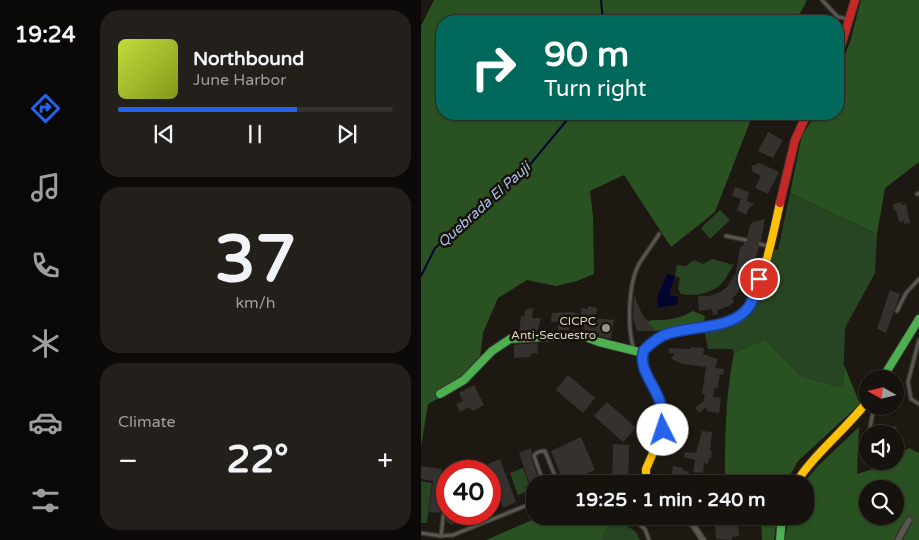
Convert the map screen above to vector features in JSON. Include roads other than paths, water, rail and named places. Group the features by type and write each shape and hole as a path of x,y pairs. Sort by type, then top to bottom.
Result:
{"street":[{"path":"844,36 854,0"},
{"path":"647,475 647,469 663,430 663,422 660,400 642,363 643,353 649,345 662,336 734,319 746,311 754,295 770,246 793,143 803,120"},
{"path":"887,370 919,320"},
{"path":"440,394 466,379 488,352 510,339 573,334 587,336 595,341 643,353"},
{"path":"801,475 811,460 859,413"},
{"path":"898,540 909,520"},
{"path":"693,525 703,540"},
{"path":"780,540 781,525"}],"lane":[{"path":"822,0 837,15"},
{"path":"844,18 849,19"},
{"path":"634,350 631,341 629,302 638,266 659,234"},
{"path":"726,236 746,240"},
{"path":"759,244 770,246"},
{"path":"897,311 906,292 919,278"},
{"path":"919,340 908,382 911,399 919,404"},
{"path":"541,475 534,456 536,453 545,451 554,475"},
{"path":"421,533 441,536 453,534 526,506"},
{"path":"441,536 442,525"},
{"path":"640,525 645,529 649,540"}],"waterway":[{"name":"Quebrada El Paují","path":"601,0 602,15"},
{"name":"Quebrada El Paují","path":"421,276 435,248 528,167 567,120"}],"place":[{"name":"CICPC Anti-Secuestro","path":"606,328"}]}
